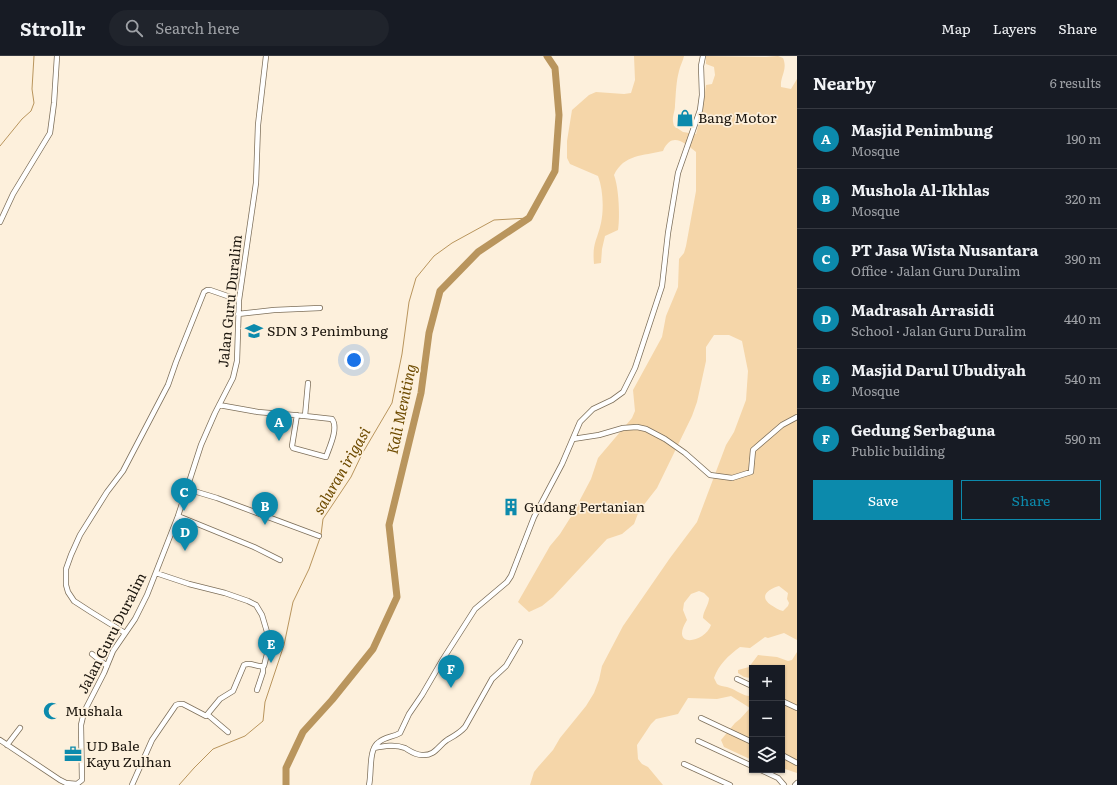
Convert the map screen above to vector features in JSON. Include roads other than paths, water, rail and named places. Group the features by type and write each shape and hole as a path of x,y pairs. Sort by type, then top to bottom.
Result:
{"street":[{"path":"0,222 13,194 50,133 55,97 58,56"},
{"name":"Jalan Guru Duralim","path":"0,740 64,782 80,784 83,778 82,717 113,651 138,614 147,595 178,516 201,445 219,405 231,385 235,372 238,314 256,183 258,125 266,56"},
{"path":"369,785 372,756 376,744 400,733 408,714 422,695 475,609 500,588 511,576 534,517 562,464 580,422 587,414 618,396 626,387 635,368 662,286 668,233 678,173 700,110 702,95 701,66 703,56"},
{"path":"125,633 77,604 72,598 68,592 65,582 66,569 69,559 80,534 107,492 125,468 168,385 204,292 210,290 240,300"},
{"path":"238,314 274,310 320,308"},
{"path":"305,416 308,383"},
{"path":"219,405 250,411 297,415 331,419 334,422 332,444 326,457 293,448 292,446 297,415"},
{"path":"573,438 599,435 623,428 637,427 646,429 665,439 685,453 708,474 732,478 751,472 753,450 782,425 797,417"},
{"path":"187,489 217,498 319,536"},
{"path":"178,516 254,547 280,560"},
{"path":"156,573 183,583 226,593 256,605 262,615 270,642 257,690"},
{"path":"374,748 382,746 398,746 422,756 435,752 446,741 459,733 465,727 492,679 506,666 520,642"},
{"path":"92,654 107,666"},
{"path":"208,715 220,699 233,691 244,665 248,663 263,666"},
{"path":"737,679 749,685"},
{"path":"785,702 797,708"},
{"path":"132,785 152,740 176,705 183,704 203,715 208,715 228,732"},
{"path":"701,718 749,741"},
{"path":"7,745 20,728"},
{"path":"698,741 749,765"},
{"path":"785,757 797,763"},
{"path":"684,764 730,785"},
{"path":"767,773 781,780 784,785"},
{"path":"777,785 781,780"}],"waterway":[{"name":"saluran irigasi","path":"0,146 22,119 31,111 34,103 32,89 34,56"},
{"name":"Kali Meniting","path":"286,785 286,768 303,732 332,700 373,649 397,597 389,525 421,393 429,333 440,291 478,252 529,218 555,171 559,115 555,68 547,56"},
{"name":"saluran irigasi","path":"321,535 323,519 351,477 362,454 392,403 402,354 409,302 416,278 434,256 452,243 494,220 529,218"},
{"name":"saluran irigasi","path":"179,785 213,749 245,736 263,721 265,702 284,645 293,602 309,569 320,538"}],"place":[{"name":"Bang Motor","path":"685,118"},
{"name":"SDN 3 Penimbung","path":"254,331"},
{"name":"Masjid Penimbung","path":"279,441"},
{"name":"Gudang Pertanian","path":"511,507"},
{"name":"PT Jasa Wista Nusantara","path":"184,511"},
{"name":"Mushola Al-Ikhlas","path":"265,525"},
{"name":"Madrasah Arrasidi","path":"185,551"},
{"name":"Masjid Darul Ubudiyah","path":"271,663"},
{"name":"Gedung Serbaguna","path":"451,688"},
{"name":"Mushala","path":"52,711"},
{"name":"UD Bale Kayu Zulhan","path":"73,754"}]}
